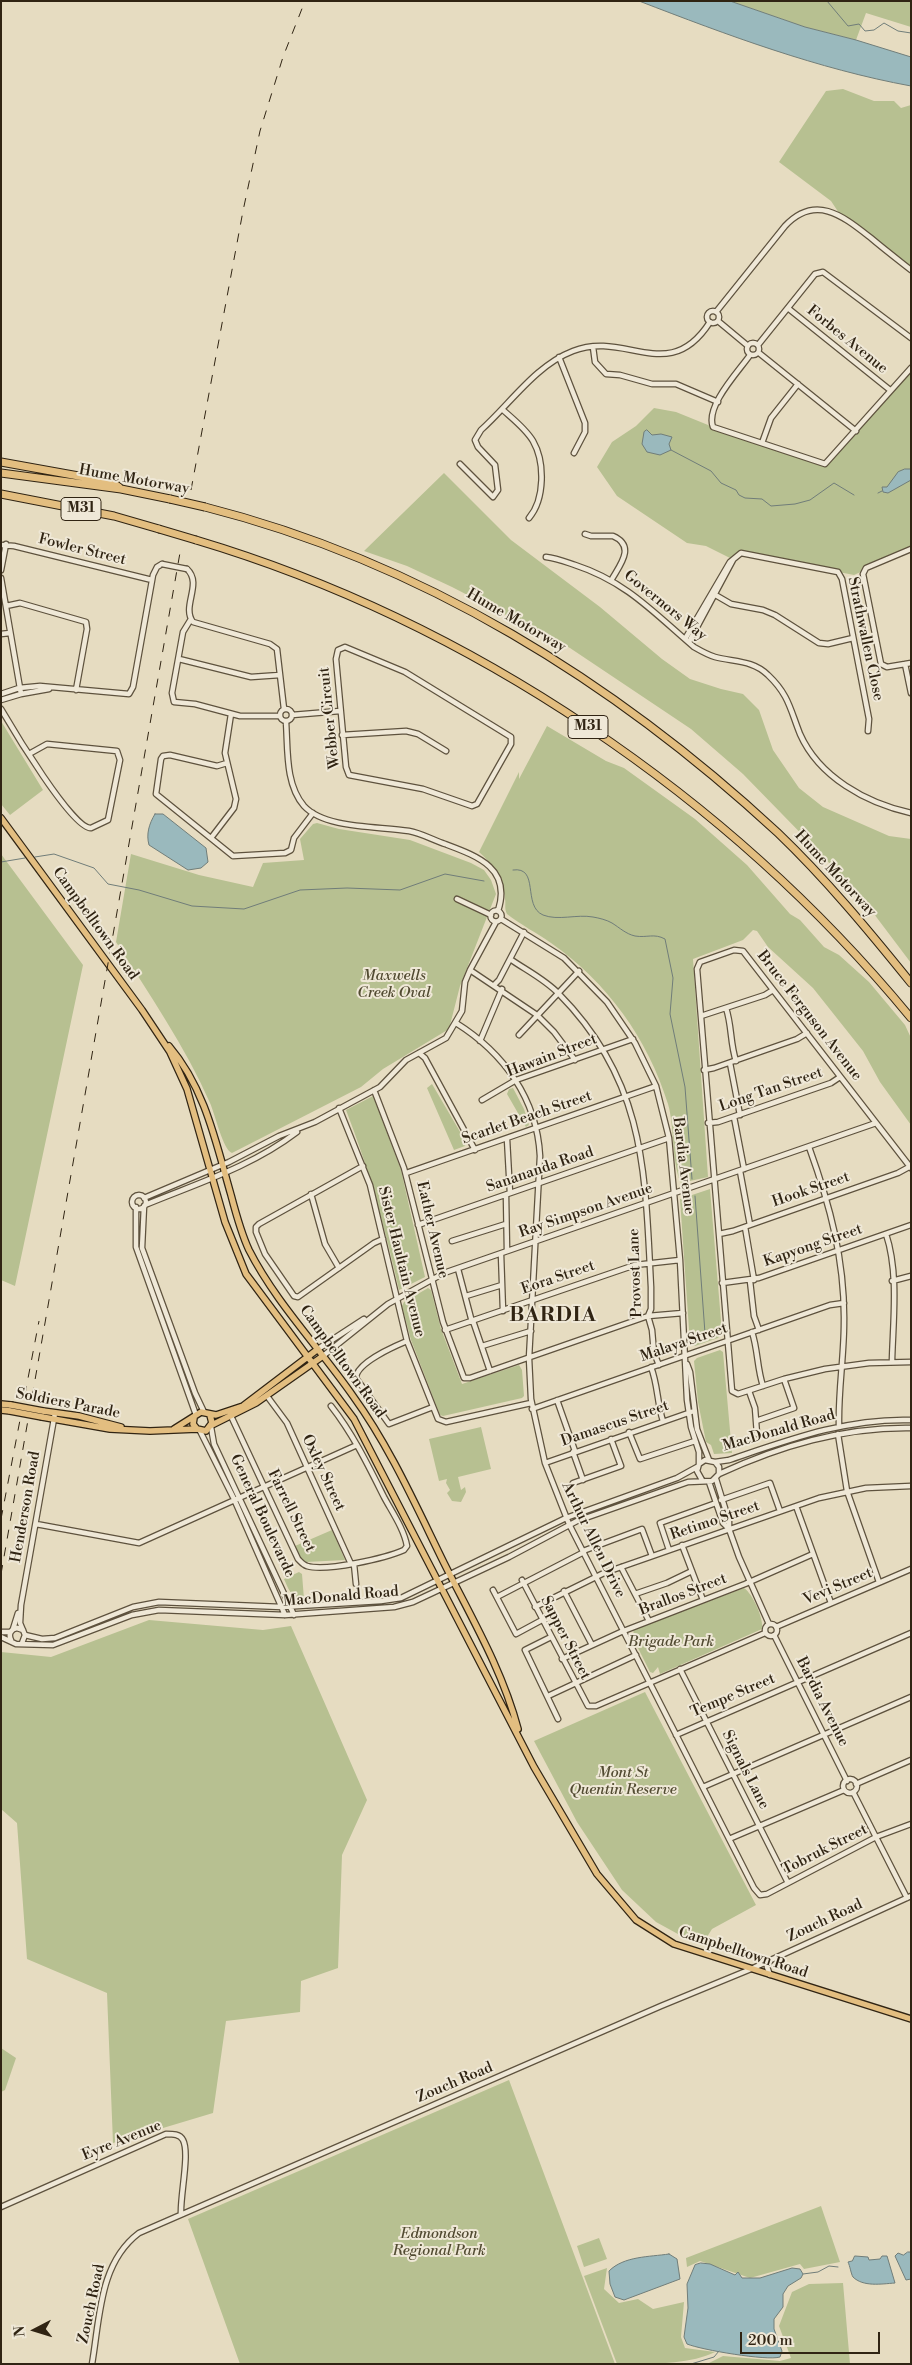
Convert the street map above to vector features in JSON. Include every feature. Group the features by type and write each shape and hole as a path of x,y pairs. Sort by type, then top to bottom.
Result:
{"highway":[{"path":"1,462 112,482 121,489"},
{"name":"Hume Motorway","path":"1,473 121,489 167,498 205,507 307,539 362,560 448,599 552,656 696,762 779,834 871,934 911,983"},
{"name":"M31","path":"1,494 114,516 196,540 285,570 349,596 412,625 513,678 608,739 762,860 853,950 911,1018"}],"main road":[{"name":"Campbelltown Road","path":"1,812 13,833"},
{"name":"Campbelltown Road","path":"1,818 156,1030 186,1068 198,1090 210,1120 240,1228 249,1250 268,1282 354,1397 376,1431 499,1671 511,1702 521,1738"},
{"name":"Campbelltown Road","path":"156,1030 170,1052 187,1089 231,1240 246,1274 354,1419 521,1738 534,1767 590,1864 636,1920 674,1944 911,2019"},
{"path":"318,1349 247,1403 229,1412 207,1413 195,1416 193,1424 198,1430 206,1431 211,1426 267,1396 323,1356"},
{"path":"247,1403 263,1395 267,1396"},
{"name":"Soldiers Parade","path":"1,1404 6,1410 55,1416 110,1429 198,1430"},
{"path":"207,1413 211,1426"},
{"name":"Soldiers Parade","path":"174,1429 195,1416"}],"street":[{"path":"718,321 714,324 710,322 707,319 708,314 713,311 716,312 785,226 796,216 809,211 824,211 841,216 911,270"},
{"path":"856,431 759,352 758,345 789,309 815,274 823,272 911,338"},
{"name":"Forbes Avenue","path":"789,309 890,390"},
{"path":"716,312 720,317 718,321"},
{"path":"718,321 748,346"},
{"path":"460,464 493,497 498,490 495,466 478,447 475,440 480,430 503,410 542,369 559,357 576,350 594,347 616,346 654,355 674,353 690,344 710,322"},
{"path":"748,346 753,343 758,345"},
{"path":"748,346 747,351 750,355"},
{"path":"594,347 595,362 606,374 620,375 652,384 676,384 718,402"},
{"path":"759,352 755,355 750,355 723,390 712,420 714,428 826,464 911,368"},
{"path":"559,357 585,422 585,432 574,453"},
{"path":"762,444 771,418 798,384"},
{"path":"503,410 529,436 538,454 541,494 538,506 529,518"},
{"path":"585,534 591,536 613,536 624,545 626,550 624,558 612,579"},
{"path":"1,570 3,545"},
{"name":"Fowler Street","path":"3,545 152,580"},
{"path":"911,549 866,568 863,574 881,664 887,667 908,664 911,693"},
{"name":"Strathwallen Close","path":"714,594 737,555 745,554 838,572 842,578 869,718 868,731"},
{"name":"Governors Way","path":"546,557 582,567 612,579 630,591 687,640 714,657 742,662 759,668 785,694 804,742 828,772 848,788 869,798 911,813"},
{"path":"1,694 20,688 40,686 125,695 132,691 154,571 162,564 187,569 193,579 189,608 191,619 200,626 270,644 278,654 284,709"},
{"path":"1,578 21,694"},
{"path":"687,640 714,594 731,604 763,610 775,615 819,644 828,644 853,638"},
{"path":"6,606 20,603 86,622 87,630 76,690"},
{"path":"191,619 183,632 172,693 174,702 194,704 252,718 279,716"},
{"path":"1,634 10,633"},
{"name":"Webber Circuit","path":"345,647 405,672 511,737 512,740 481,798 477,804 472,806 423,789 349,775 346,767 340,711 336,659 338,650 345,647"},
{"path":"179,659 251,677 280,675"},
{"path":"1,700 53,688"},
{"path":"1,709 28,754 51,788 82,826 91,828 106,822 110,818 120,760 117,751 47,744 28,754"},
{"path":"284,709 290,711 292,715"},
{"path":"279,716 280,712 284,709"},
{"path":"195,1416 136,1247 136,1207 133,1204 134,1197 138,1195 144,1198 210,1170 280,1136 300,1129 374,1090 386,1082 404,1062 446,1038 462,1011 465,982 470,970 499,920 501,913 498,911 501,899 498,880 491,868 480,858 411,831 340,822 313,813 304,806 294,790 290,774 286,722 292,715 340,711"},
{"path":"211,838 234,808 236,799 227,763 226,744 231,714"},
{"path":"279,716 281,720 286,722"},
{"path":"342,735 406,730 418,734 446,751"},
{"path":"227,763 217,766 170,755 161,759 155,790 157,797 234,856 285,853 291,850 294,838 313,813"},
{"path":"457,899 491,915 492,920 499,920"},
{"path":"491,915 493,912 498,911"},
{"name":"Bardia Avenue","path":"499,920 524,932 564,958 608,1002 633,1039 656,1086 669,1138 680,1260 682,1313 687,1364 685,1373 698,1466"},
{"path":"494,985 499,980 524,932"},
{"name":"Bruce Ferguson Avenue","path":"749,1390 738,1394 732,1391 704,1070 697,967 700,962 734,950 742,950 910,1168"},
{"name":"Provost Lane","path":"510,959 558,993 604,1049 627,1097 640,1148 649,1262 651,1309 648,1316 652,1330 654,1352 659,1365"},
{"path":"470,970 502,989 537,1015 554,1032 575,1060"},
{"path":"519,1035 579,972"},
{"path":"480,1041 502,989"},
{"path":"700,1016 773,990"},
{"path":"726,1008 736,1061"},
{"name":"Arthur Allen Drive","path":"456,1023 498,1056 516,1080 529,1104 536,1128 540,1156 529,1358 532,1406 545,1463 566,1518 754,1888"},
{"path":"704,1070 736,1061 797,1039 807,1033"},
{"name":"Hawain Street","path":"482,1100 516,1080 633,1039"},
{"path":"419,1052 425,1058 475,1150"},
{"path":"730,1063 740,1115"},
{"name":"Long Tan Street","path":"708,1123 740,1115 831,1083 840,1077"},
{"name":"Scarlet Beach Street","path":"406,1173 656,1086"},
{"name":"Eather Avenue","path":"374,1090 406,1173 445,1330 463,1376 468,1378 490,1371"},
{"name":"Sister Haultain Avenue","path":"339,1108 363,1166 383,1238 407,1342 439,1421"},
{"path":"734,1117 742,1170 754,1316 759,1330"},
{"name":"Ray Simpson Avenue","path":"323,1356 376,1312 396,1298 431,1279 876,1123"},
{"path":"136,1207 145,1206 193,1185 225,1174 283,1143 300,1129"},
{"name":"Sanananda Road","path":"418,1225 669,1138"},
{"path":"507,1139 507,1251"},
{"path":"809,1148 827,1198 840,1250 844,1303 839,1426"},
{"path":"363,1166 257,1225 257,1235 275,1270 296,1297 302,1296 374,1242 383,1238"},
{"name":"Hook Street","path":"719,1234 747,1226 910,1168"},
{"path":"311,1194 324,1244 339,1268"},
{"path":"144,1198 142,1248 195,1393 207,1413"},
{"path":"452,1241 506,1224"},
{"name":"Kapyong Street","path":"722,1283 752,1280 911,1225"},
{"path":"886,1234 892,1281 892,1362"},
{"path":"501,1254 503,1311"},
{"name":"Eora Street","path":"445,1330 473,1322 635,1264 680,1260"},
{"path":"458,1269 473,1322 490,1371 648,1316 682,1313"},
{"path":"892,1281 911,1276"},
{"path":"466,1296 502,1285"},
{"path":"159,1295 156,1298 163,1323"},
{"name":"Malaya Street","path":"439,1421 446,1422 557,1400 830,1305 844,1303"},
{"path":"318,1349 376,1312"},
{"path":"482,1346 531,1331"},
{"path":"752,1332 757,1349 759,1373 763,1386"},
{"path":"407,1342 382,1352 358,1370 356,1378 388,1424 433,1407"},
{"path":"757,1434 755,1408 749,1390 784,1379 842,1366 911,1362"},
{"path":"651,1368 656,1383 658,1406 663,1421"},
{"path":"756,1421 794,1408 784,1379"},
{"name":"Oxley Street","path":"267,1396 287,1423 306,1468 352,1564 356,1584"},
{"path":"557,1400 583,1480"},
{"name":"Farrell Street","path":"231,1416 298,1559 303,1564 312,1567 352,1564 400,1552 407,1546 390,1507 350,1430 332,1406"},
{"name":"Bardia Avenue","path":"691,1412 709,1460"},
{"name":"Damascus Street","path":"545,1463 574,1451 691,1412"},
{"name":"Henderson Road","path":"24,1633 20,1621 21,1605 55,1416"},
{"name":"MacDonald Road","path":"715,1462 729,1460 798,1436 839,1426 911,1420"},
{"name":"General Boulevarde","path":"211,1426 214,1444 294,1615"},
{"name":"MacDonald Road","path":"719,1474 731,1467 781,1449 838,1434 884,1428 911,1428"},
{"path":"198,1430 234,1499 285,1615"},
{"path":"629,1432 640,1459 695,1441"},
{"path":"838,1434 847,1491 879,1582"},
{"path":"573,1483 621,1466 611,1439"},
{"path":"36,1524 136,1544 357,1445"},
{"path":"709,1460 715,1462 719,1467 719,1474 716,1479 709,1482 702,1480 697,1474 698,1466 709,1460"},
{"name":"MacDonald Road","path":"12,1631 42,1639 55,1638 133,1607 159,1602 290,1607 392,1600 409,1595 566,1518 677,1478 698,1466"},
{"path":"716,1479 729,1521 729,1529 748,1582 769,1624 774,1625 776,1628 774,1635 770,1636 765,1633"},
{"name":"MacDonald Road","path":"10,1640 15,1644 53,1645 132,1615 159,1610 294,1615 394,1607 413,1602 526,1548 569,1524 688,1482 702,1480"},
{"path":"709,1482 723,1523 729,1529"},
{"path":"721,1500 770,1483 780,1511"},
{"name":"Retimo Street","path":"535,1607 596,1576 780,1511 847,1491 882,1486 911,1486"},
{"path":"239,1497 239,1504 247,1522 249,1533"},
{"path":"670,1550 660,1522 716,1503"},
{"path":"796,1506 831,1603"},
{"path":"497,1597 522,1582 583,1552 642,1529 652,1556"},
{"path":"682,1546 703,1600"},
{"name":"Brallos Street","path":"562,1659 624,1631 813,1554"},
{"path":"621,1567 649,1621"},
{"name":"Vevi Street","path":"776,1628 911,1569"},
{"path":"635,1594 667,1583 692,1571"},
{"name":"Sapper Street","path":"522,1582 574,1683 588,1706 596,1706 650,1682"},
{"path":"493,1590 516,1634 542,1620"},
{"path":"564,1591 592,1645"},
{"path":"159,1602 159,1610"},
{"name":"Henderson Road","path":"10,1640 21,1605"},
{"path":"765,1633 765,1629 769,1624"},
{"path":"2,1635 12,1631"},
{"path":"22,1643 24,1633"},
{"path":"650,1682 765,1633"},
{"name":"Tempe Street","path":"676,1735 911,1633"},
{"path":"2,1635 10,1640"},
{"name":"Bardia Avenue","path":"774,1635 847,1780"},
{"path":"551,1637 525,1650 558,1720"},
{"path":"548,1696 636,1655"},
{"name":"Signals Lane","path":"680,1669 788,1883"},
{"path":"703,1787 911,1696"},
{"path":"856,1784 911,1760"},
{"path":"844,1790 847,1780 853,1780 856,1784 856,1790 853,1792"},
{"path":"729,1839 844,1790 853,1792"},
{"path":"853,1792 909,1897"},
{"name":"Tobruk Street","path":"754,1888 760,1895 764,1895 876,1837 911,1824"},
{"name":"Zouch Road","path":"92,2364 108,2274 118,2253 139,2233 660,2006 770,1961 909,1897"},
{"path":"770,1961 767,1967 770,1975"},
{"name":"Eyre Avenue","path":"1,2207 166,2134 175,2134 182,2138 186,2148 180,2198 181,2214"}],"green space":[{"path":"730,1 911,1 911,27 866,13 856,40 805,27"},
{"path":"843,89 874,101 894,101 901,108 911,105 911,270 841,216 831,201 779,162 826,91"},
{"path":"911,370 911,549 854,575 741,553 734,560 706,546 687,543 617,496 597,467 612,442 636,426 654,408 676,412 713,427 826,464"},
{"path":"444,473 511,540 600,607 662,659 690,679 743,694 759,710 773,750 799,788 823,807 889,836 911,839 911,963 868,906 821,854 743,774 691,729 570,648 452,587 407,566 364,551"},
{"path":"1,721 43,790 10,815 1,804"},
{"path":"547,726 606,761 624,768 695,819 747,865 790,914 800,920 824,947 839,955 869,982 905,1025 911,1038 911,1125 880,1082 863,1051 813,988 768,947 757,931 753,930 743,940 693,959 708,1177 681,1183 674,1155 672,1123 668,1104 660,1080 637,1035 623,1014 590,975 551,943 507,914 500,878 479,852 519,772 519,779"},
{"name":"Maxwells Creek Oval","path":"317,823 339,829 410,840 471,863 484,870 491,880 496,894 460,986 449,1029 383,1069 361,1087 232,1153 225,1145 210,1103 189,1061 116,942 131,854 199,875 253,887 263,863 304,860 300,839 313,824"},
{"path":"1,854 83,965 15,1286 1,1280"},
{"path":"432,1084 466,1142 465,1146 454,1150 427,1088"},
{"path":"513,1088 524,1109 529,1125 526,1127 507,1094 509,1089"},
{"path":"373,1096 401,1170 425,1277 399,1290 376,1199 346,1110"},
{"path":"710,1189 722,1333 718,1338 695,1346 690,1344 680,1199"},
{"path":"428,1288 431,1290 441,1329 462,1384 519,1365 522,1370 524,1396 522,1398 443,1416 440,1415 411,1340 402,1306 404,1302"},
{"path":"720,1350 723,1352 732,1453 714,1454 711,1445 706,1442 698,1402 694,1361 697,1358"},
{"path":"481,1427 491,1469 458,1477 461,1490 465,1487 466,1492 461,1502 452,1501 447,1493 450,1490 446,1483 447,1479 439,1481 429,1439"},
{"path":"332,1530 345,1560 306,1562 301,1559 295,1546"},
{"path":"299,1572 302,1574 304,1599 296,1598 293,1595 284,1579"},
{"name":"Brigade Park","path":"744,1588 757,1607 762,1629 660,1674 658,1667 653,1673 650,1672 636,1644 633,1630"},
{"path":"149,1620 263,1630 291,1626 367,1800 342,1855 338,1968 301,1981 300,2012 226,2021 213,2113 113,2143 107,1993 27,1959 17,1823 1,1809 1,1652 51,1657"},
{"name":"Mont St Quentin Reserve","path":"645,1692 756,1905 712,1929 702,1945 656,1922 622,1890 577,1822 534,1741"},
{"path":"1,2048 16,2058 5,2090 1,2092"},
{"name":"Edmondson Regional Park","path":"509,2080 615,2364 240,2364 188,2219"},
{"path":"821,2206 840,2262 804,2269 800,2264 750,2278 700,2261 687,2267 686,2258"},
{"path":"599,2238 607,2259 584,2267 577,2246"},
{"path":"607,2268 604,2289 619,2303 638,2299 653,2309 684,2302 681,2337 685,2348 715,2352 680,2362 617,2364 584,2276"},
{"path":"843,2283 850,2364 707,2364 723,2356 780,2361 791,2358 779,2326 792,2292 809,2284"}],"water":[{"path":"639,1 730,1 805,27 911,57 911,86 807,61"},
{"path":"647,430 652,435 661,434 672,437 669,444 671,450 660,455 647,452 642,444 644,432"},
{"path":"911,469 911,480 888,493 883,492 882,487 887,487 898,472"},
{"path":"155,814 163,814 206,848 208,862 201,868 188,870 149,845 149,829"},
{"path":"911,2252 911,2279 906,2280 895,2256 898,2253 903,2255"},
{"path":"669,2254 677,2259 680,2279 624,2300 615,2297 610,2284 609,2271 615,2266 637,2258"},
{"path":"855,2256 868,2257 869,2260 887,2256 895,2283 872,2284 857,2280 852,2276 848,2262 852,2261"},
{"path":"701,2263 710,2264 735,2275 738,2272 742,2278 760,2278 792,2268 800,2269 803,2274 801,2278 788,2286 783,2294 783,2307 774,2319 774,2329 782,2351 780,2357 734,2354 687,2344 684,2337 688,2308 687,2284 695,2265"}],"waterway":[{"path":"827,1 848,26 859,24 865,31 874,30 884,23 898,31 911,33"},
{"path":"671,450 711,471 721,483 736,490 739,495 745,498 762,499 771,506 795,504 810,500 834,483 854,495"},
{"path":"878,493 882,491"},
{"path":"35,857 54,854 94,868 108,884 139,890 192,906 244,909 300,890 347,888 400,890 445,874 484,881"},
{"path":"1,862 25,858"},
{"path":"513,870 521,870 526,874 529,880 533,904 543,915 549,917 595,917 610,922 632,935 657,936 665,939 673,978 670,1014 685,1087 692,1179"},
{"path":"695,1196 705,1333"},
{"path":"803,2274 818,2272 829,2266 838,2267"},
{"path":"691,2364 714,2357 719,2351"}],"railway":[{"path":"191,490 243,211 260,131 283,57 305,1"},
{"path":"1,1574 181,547"},
{"path":"1,1519 39,1321"}],"district":[{"name":"BARDIA","path":"553,1316"}]}
